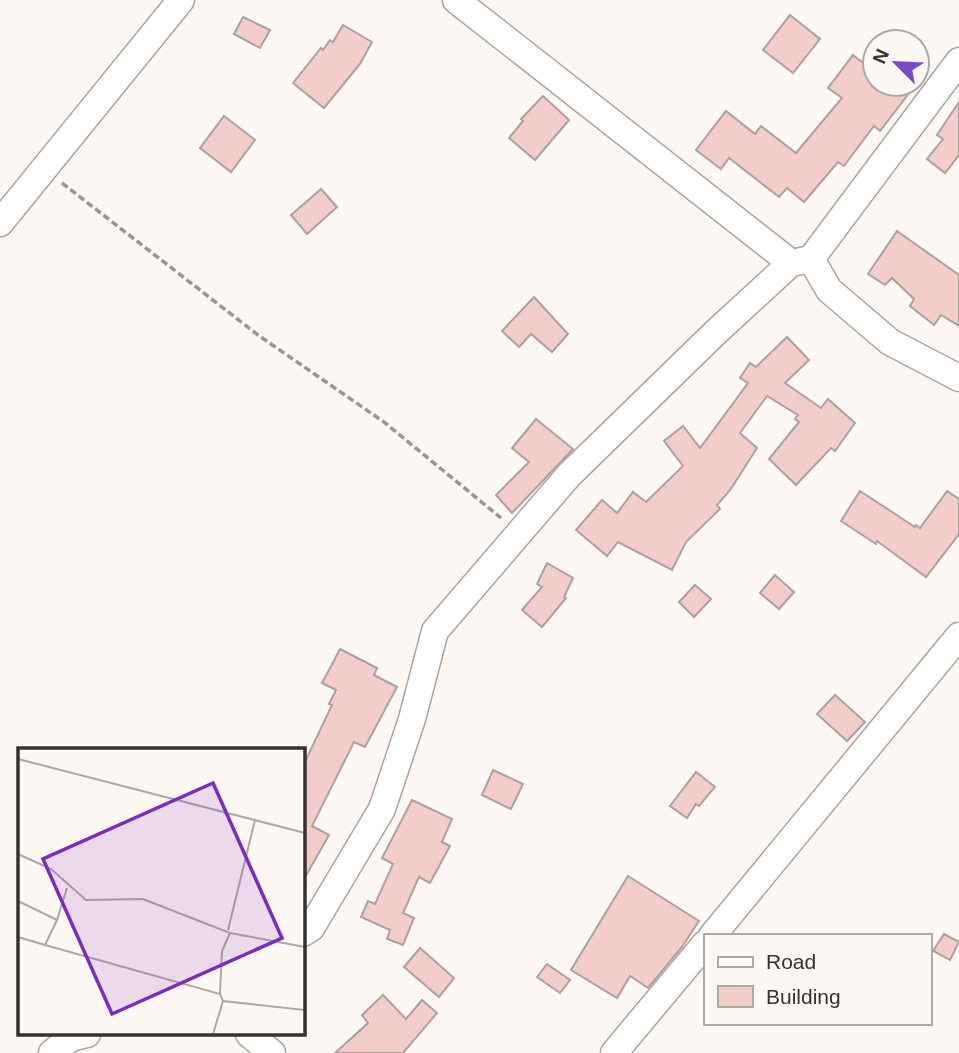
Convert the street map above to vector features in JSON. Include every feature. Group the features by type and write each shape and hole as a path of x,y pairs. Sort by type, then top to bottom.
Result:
{"street":[{"path":"0,223 181,0"},
{"path":"456,0 801,261 890,342 959,378"},
{"path":"304,932 312,928 382,808 412,719 435,631 569,475 715,332 801,261 959,61"},
{"path":"714,934 959,636"},
{"path":"614,1053 704,945"},
{"path":"52,1053 71,1038 80,1036"},
{"path":"251,1036 272,1053"}],"path":[{"path":"44,169 258,335 384,422 519,533"}],"building":[{"path":"790,15 820,39 793,73 763,50"},
{"path":"243,17 270,30 260,48 234,34"},
{"path":"343,25 372,42 360,64 324,108 293,83 321,48 323,50 330,40 333,42"},
{"path":"853,55 861,61 861,98 905,98 880,131 874,126 844,166 838,162 804,202 787,188 779,197 729,158 721,169 696,150 726,111 755,134 761,126 796,153 842,98 828,88"},
{"path":"543,96 569,120 535,160 509,138 523,121 521,119"},
{"path":"959,102 959,155 945,173 927,159 943,139 937,135"},
{"path":"224,116 255,140 231,172 200,148"},
{"path":"321,189 337,207 307,234 291,215"},
{"path":"897,231 959,275 959,326 941,315 934,325 910,306 914,299 892,278 885,285 868,274"},
{"path":"534,297 568,334 552,352 531,334 519,347 502,331"},
{"path":"787,337 809,360 785,383 821,408 828,399 855,423 835,451 831,448 796,485 769,459 799,422 795,419 798,415 767,396 740,433 757,448 731,489 717,505 720,509 686,542 672,570 618,542 607,556 576,530 602,500 617,513 633,492 646,502 683,466 664,441 683,426 700,448 748,383 740,378 750,363 756,367"},
{"path":"536,419 573,449 512,513 496,495 529,462 512,448"},
{"path":"860,491 920,528 947,491 959,499 959,534 926,577 877,541 876,544 841,521"},
{"path":"547,563 573,578 564,597 566,598 542,627 522,610 542,587 537,584"},
{"path":"775,575 794,592 779,609 760,593"},
{"path":"695,585 711,599 694,617 679,602"},
{"path":"340,649 377,668 374,675 397,687 365,747 354,742 312,826 329,835 304,879 304,764 332,705 329,704 336,690 322,683"},
{"path":"835,695 865,722 847,741 817,714"},
{"path":"493,770 523,784 511,809 482,795"},
{"path":"696,772 715,787 699,806 696,804 687,818 670,806"},
{"path":"412,800 452,819 442,842 450,846 430,883 419,877 403,913 414,918 403,945 387,939 390,930 361,917 368,901 375,904 393,864 382,858"},
{"path":"628,876 699,921 682,947 648,988 630,976 617,998 571,970"},
{"path":"944,934 959,942 950,960 933,951"},
{"path":"420,948 454,978 439,997 404,967"},
{"path":"547,964 570,980 560,993 537,977"},
{"path":"383,995 406,1019 422,1000 437,1013 403,1053 335,1053 368,1023 362,1015"}]}
